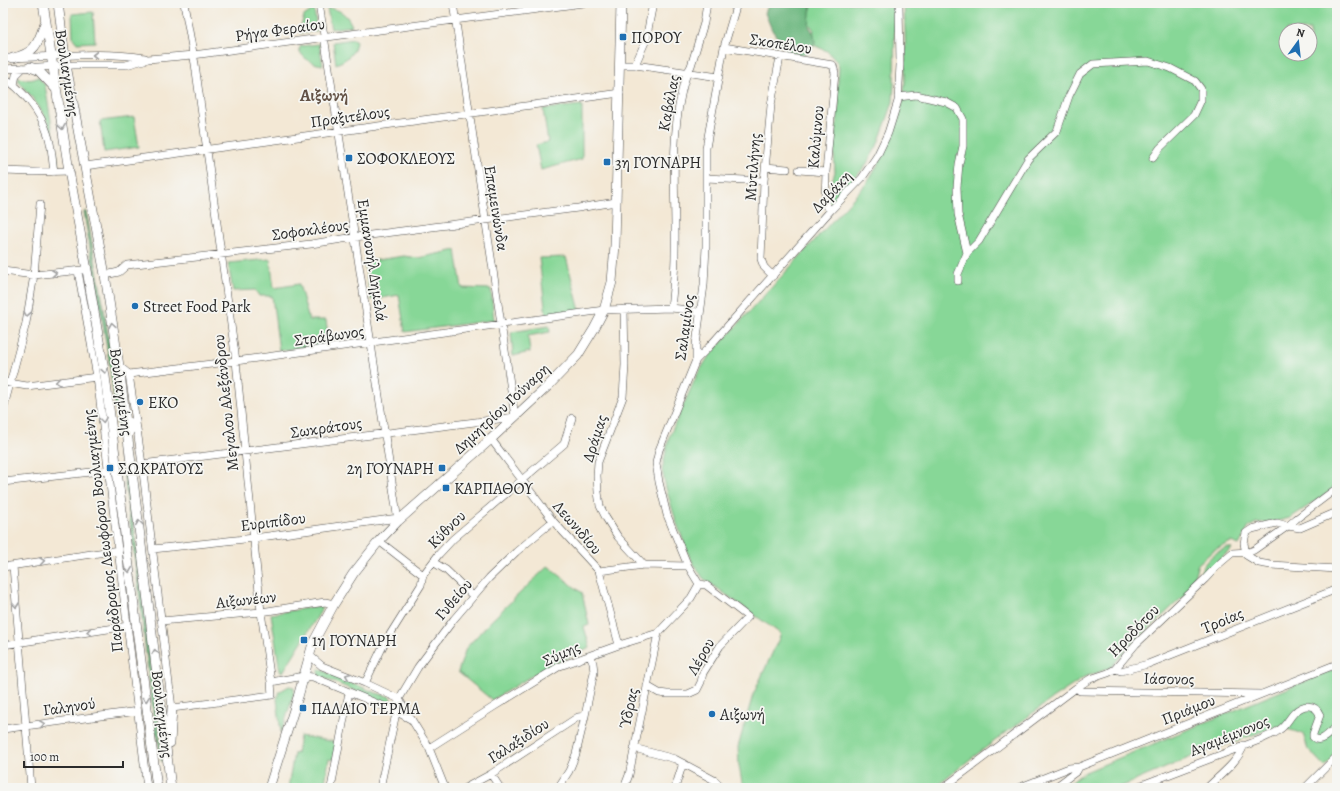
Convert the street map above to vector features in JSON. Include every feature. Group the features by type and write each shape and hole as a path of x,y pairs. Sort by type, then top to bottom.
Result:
{"main road":[{"name":"Βουλιαγμένης","path":"43,3 69,171 105,376 157,788"},
{"name":"Βουλιαγμένης","path":"58,3 66,66 105,275 119,366 171,788"},
{"name":"Δημητρίου Γούναρη","path":"269,788 313,643 334,604 353,574 398,520 515,417 578,355 604,310 612,282 615,245 620,93 621,3"},
{"path":"13,58 24,56 36,46 45,22"},
{"path":"27,68 38,70 56,89"},
{"path":"128,434 135,421"},
{"path":"170,772 172,708"}],"street":[{"name":"Μεγαλου Αλεξάνδρου","path":"184,3 193,55 236,361 261,612 271,682"},
{"name":"Εμμανουήλ Δημελά","path":"319,3 398,520"},
{"name":"Επαμεινώνδα","path":"453,3 515,417"},
{"name":"Ρήγα Φεραίου","path":"3,68 126,65 148,59 193,55 583,3"},
{"path":"636,65 646,40 653,3"},
{"name":"Καβάλας","path":"671,308 675,254 675,132 678,110 687,72 696,52 704,23 707,3"},
{"name":"Σαλαμίνος","path":"699,584 688,566 667,515 656,463 659,450 696,360 696,345 704,285 706,247 706,148 724,47 737,3"},
{"name":"Δαβάκη","path":"696,360 831,210 862,178 877,156 888,133 897,107 900,65 899,3"},
{"name":"Σκοπέλου","path":"724,47 833,65"},
{"name":"Ρήγα Φεραίου","path":"3,58 65,55 126,55 148,59"},
{"name":"Μυτιλήνης","path":"772,276 764,267 762,259 764,180 771,105 780,57"},
{"path":"958,281 958,274 967,253 979,241 1028,159 1057,131 1069,96 1080,74 1093,64 1148,62 1170,68 1194,80 1201,89 1201,100 1194,115 1160,148 1153,158"},
{"path":"620,65 636,65 719,77"},
{"name":"Καλύμνου","path":"831,210 826,206 825,201 826,172 835,72 833,65"},
{"path":"14,85 16,75 27,68"},
{"path":"3,77 14,85 30,103 45,126 51,146 54,172"},
{"name":"Πραξιτέλους","path":"85,166 620,93"},
{"path":"898,98 916,95 946,102 956,108 963,119 963,146 959,164 957,187 958,214 967,253"},
{"path":"766,167 787,169"},
{"path":"799,170 826,172"},
{"path":"3,171 69,171"},
{"path":"706,178 764,180"},
{"name":"Σοφοκλέους","path":"105,275 119,272 127,264 311,244 355,236 616,202"},
{"path":"3,410 7,383 26,323 34,275 40,204"},
{"path":"3,272 34,275 87,270"},
{"name":"Παράδρομος Λεωφόρου Βουλιαγμένης","path":"78,271 97,377 110,470 148,788"},
{"name":"Στράβωνος","path":"129,374 371,343 604,310 671,308 700,313"},
{"name":"Δράμας","path":"624,309 625,365 622,397 598,462 598,492 600,506 606,518 618,537 644,565"},
{"path":"119,366 129,374 142,464 172,708 272,695 271,682 304,676 313,677 395,711 412,720"},
{"path":"7,383 27,386 97,377"},
{"name":"Σωκράτους","path":"142,464 515,417"},
{"name":"Κύθνου","path":"364,683 384,644 421,585 423,575 439,554 453,540 564,444 572,418"},
{"name":"Λεωνιδίου","path":"491,439 554,521 598,571 619,645"},
{"path":"3,482 110,470"},
{"name":"Ηροδότου","path":"943,788 1076,688 1115,669 1136,644 1232,553 1254,550 1337,488"},
{"path":"1337,512 1300,528 1277,523 1252,529 1246,533 1244,542 1246,555 1259,563 1337,569"},
{"name":"Ευριπίδου","path":"152,549 398,520"},
{"name":"Γυθείου","path":"380,788 395,711 399,699 428,651 473,596 516,552 554,521"},
{"path":"379,541 423,575"},
{"path":"3,567 119,550"},
{"path":"433,562 446,570 473,596"},
{"path":"598,571 644,565 688,566"},
{"path":"13,566 31,788"},
{"name":"Λέρου","path":"647,686 660,693 667,694 688,694 697,690 703,673 720,646 748,617 706,585 699,584"},
{"name":"Σύμης","path":"429,748 560,666 658,633 691,598 699,584"},
{"name":"Τροίας","path":"1115,669 1121,671 1148,664 1337,589"},
{"name":"Αιξωνέων","path":"161,621 261,612 325,602 334,604"},
{"path":"3,645 128,626"},
{"name":"Ύδρας","path":"624,788 629,775 658,633"},
{"path":"310,655 322,666 399,699 429,748 445,788"},
{"path":"558,788 569,771 576,754 594,672 590,656"},
{"name":"Πριάμου","path":"1054,788 1079,768 1337,664"},
{"name":"Ιάσονος","path":"1076,688 1080,691 1264,694"},
{"path":"331,788 349,692"},
{"name":"Αγαμέμνονος","path":"1134,788 1280,730 1294,712 1308,706 1314,707 1318,710 1320,715 1313,734 1316,739 1320,740 1337,726"},
{"name":"Γαληνού","path":"3,729 138,711"},
{"name":"Γαλαξιδίου","path":"465,788 491,774 578,717 585,716"},
{"path":"1207,788 1233,763 1242,751 1244,745"},
{"path":"634,748 683,762 714,780 718,786"},
{"path":"1305,788 1337,756"},
{"path":"675,788 683,762"},
{"path":"1018,788 1069,768 1079,768"},
{"path":"491,774 500,788"}],"green space":[{"path":"769,3 811,3 809,26 814,34 815,43 807,54 801,55 787,51 772,30 765,13"},
{"path":"813,3 895,3 893,102 877,146 866,165 832,204 828,200 830,187 835,172 834,151 839,101 837,93 839,68 837,62 827,51 811,44 814,30 807,21"},
{"path":"904,3 1337,3 1337,487 1290,518 1278,521 1256,523 1249,527 1239,545 1231,542 1214,550 1198,564 1189,591 1126,650 1110,668 1085,677 1049,701 969,760 935,788 743,788 739,766 738,747 753,695 781,634 703,578 690,558 676,521 662,470 669,437 697,375 709,356 867,183 887,147 898,120 904,94"},
{"path":"327,8 339,11 345,15 352,26 331,29"},
{"path":"314,9 317,31 299,33 304,16"},
{"path":"93,12 95,42 77,43 73,38 72,14"},
{"path":"354,39 356,41 352,52 347,58 336,64 333,42"},
{"path":"319,44 323,65 305,58 300,53 299,49 301,46"},
{"path":"18,77 28,80 38,77 45,85 59,169 57,169 55,161 53,139 47,120 34,100 19,82"},
{"path":"582,105 582,159 541,170 536,145 548,142 543,109"},
{"path":"134,117 139,147 104,152 100,121"},
{"path":"86,211 118,396 163,761 161,761 158,739 155,730 109,361 84,212"},
{"path":"456,250 462,288 491,289 494,320 405,332 399,295 371,300 364,262 404,256 418,258"},
{"path":"566,257 580,311 546,315 539,258"},
{"path":"270,259 274,288 299,284 309,320 326,320 329,343 279,351 272,296 259,296 255,290 233,291 228,263"},
{"path":"549,326 550,332 528,336 530,352 513,356 511,332"},
{"path":"1227,548 1232,549 1222,557 1205,576 1200,574 1204,565 1210,558"},
{"path":"548,566 582,593 589,625 584,627 590,648 546,667 492,700 458,672 466,648 491,621"},
{"path":"320,606 322,609 283,672 280,671 271,614"},
{"path":"1337,668 1337,753 1325,767 1308,749 1303,734 1278,726 1191,757 1118,788 1064,788 1083,773"},
{"path":"319,669 376,693 391,697 390,704 319,676"},
{"path":"289,686 294,687 294,693 281,733 277,699 279,692"},
{"path":"300,736 336,742 333,760 329,759 324,788 288,788 294,753 297,753"}],"place":[{"name":"ΠΟΡΟΥ","path":"623,37"},
{"name":"ΣΟΦΟΚΛΕΟΥΣ","path":"349,158"},
{"name":"3η ΓΟΥΝΑΡΗ","path":"607,162"},
{"name":"Street Food Park","path":"135,306"},
{"name":"EKO","path":"140,402"},
{"name":"ΣΩΚΡΑΤΟΥΣ","path":"110,468"},
{"name":"2η ΓΟΥΝΑΡΗ","path":"442,468"},
{"name":"ΚΑΡΠΑΘΟΥ","path":"446,488"},
{"name":"1η ΓΟΥΝΑΡΗ","path":"304,640"},
{"name":"ΠΑΛΑΙΟ ΤΕΡΜΑ","path":"303,708"},
{"name":"Αιξωνή","path":"712,714"}],"district":[{"name":"Αιξωνή","path":"324,95"}]}
